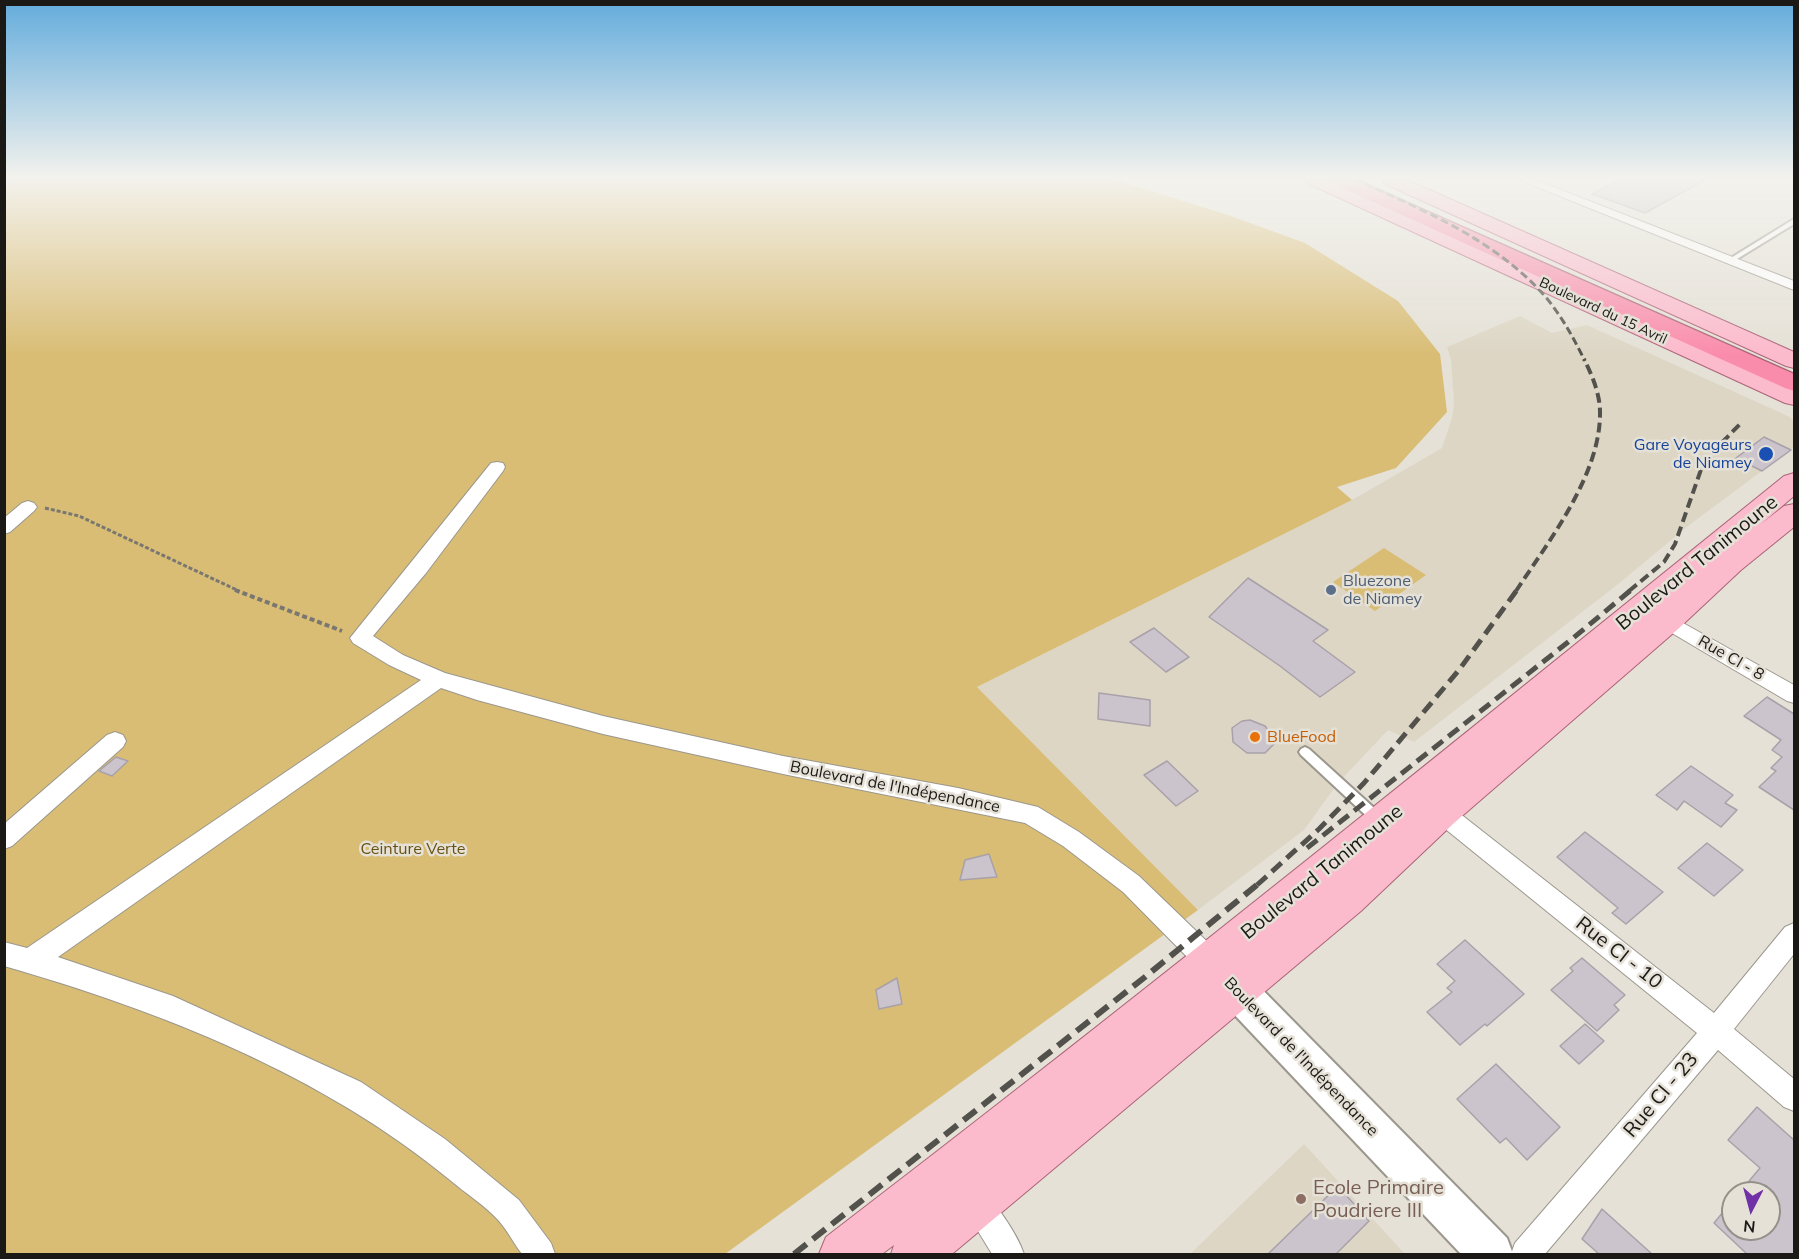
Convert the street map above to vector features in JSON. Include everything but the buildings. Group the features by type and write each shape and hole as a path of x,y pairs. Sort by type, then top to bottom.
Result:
{"highway":[{"name":"Boulevard du 15 Avril","path":"1469,238 1794,383"},
{"name":"Boulevard du 15 Avril","path":"1499,238 1794,371"}],"main road":[{"name":"Boulevard du 15 Avril","path":"1443,238 1794,398"},
{"name":"Boulevard du 15 Avril","path":"1520,238 1794,361"},
{"name":"Boulevard Tanimoune","path":"843,1254 973,1154 1223,976 1347,898 1394,833 1794,482"},
{"name":"Boulevard Tanimoune","path":"1394,833 1441,812 1667,621 1790,521"},
{"name":"Boulevard Tanimoune","path":"915,1254 977,1205 1223,976"},
{"name":"Boulevard de l'Indépendance","path":"1223,976 1491,1254"}],"street":[{"path":"1672,238 1794,286"},
{"path":"360,638 419,568 498,467"},
{"path":"4,528 28,507"},
{"name":"Rue CI - 8","path":"1667,621 1794,695"},
{"name":"Boulevard de l'Indépendance","path":"360,638 396,660 438,679 477,692 603,725 839,777 958,798 1030,814 1071,839 1131,884 1223,976"},
{"path":"17,957 438,679"},
{"path":"4,839 115,741"},
{"name":"Rue CI - 10","path":"1441,812 1716,1031 1794,1097"},
{"name":"Rue CI - 23","path":"1526,1254 1716,1031 1794,935"},
{"path":"17,957 164,1005 351,1092 435,1149 509,1210 540,1254"},
{"path":"977,1205 1009,1254"}],"lane":[{"path":"1731,261 1768,238"},
{"path":"1305,752 1394,833"}],"path":[{"path":"28,507 52,508 79,516 218,583 360,638"}],"shaded area":[{"name":"Bluezone de Niamey","path":"1520,316 1552,333 1587,325 1790,417 1794,422 1794,447 1688,526 1617,585 1414,742 1388,730 1338,783 1304,830 1198,910 977,687 1352,500 1442,448 1452,418 1454,403 1451,360 1447,347"},
{"name":"Ecole Primaire Poudriere III","path":"1304,1144 1405,1254 1190,1254"}],"green space":[{"name":"Ceinture Verte","path":"5,238 1291,238 1305,243 1398,301 1440,354 1447,412 1396,468 1337,487 1352,500 977,687 1198,910 725,1254 5,1254"},
{"path":"1384,548 1426,575 1375,611 1333,582"}],"railway":[{"path":"1473,238 1503,257 1544,295 1566,326 1584,360"},
{"path":"1516,591 1571,506 1592,459 1598,435 1600,405 1584,360"},
{"path":"1629,591 1664,562 1675,544 1704,461 1742,422"},
{"path":"1257,885 1319,829 1364,783 1459,670 1517,590"},
{"path":"1307,848 1631,590"},
{"path":"794,1254 1145,977 1258,884"}],"place":[{"name":"Gare Voyageurs de Niamey","path":"1766,454"},
{"name":"Bluezone de Niamey","path":"1331,590"},
{"name":"BlueFood","path":"1255,737"},
{"name":"Ecole Primaire Poudriere III","path":"1301,1199"}]}
